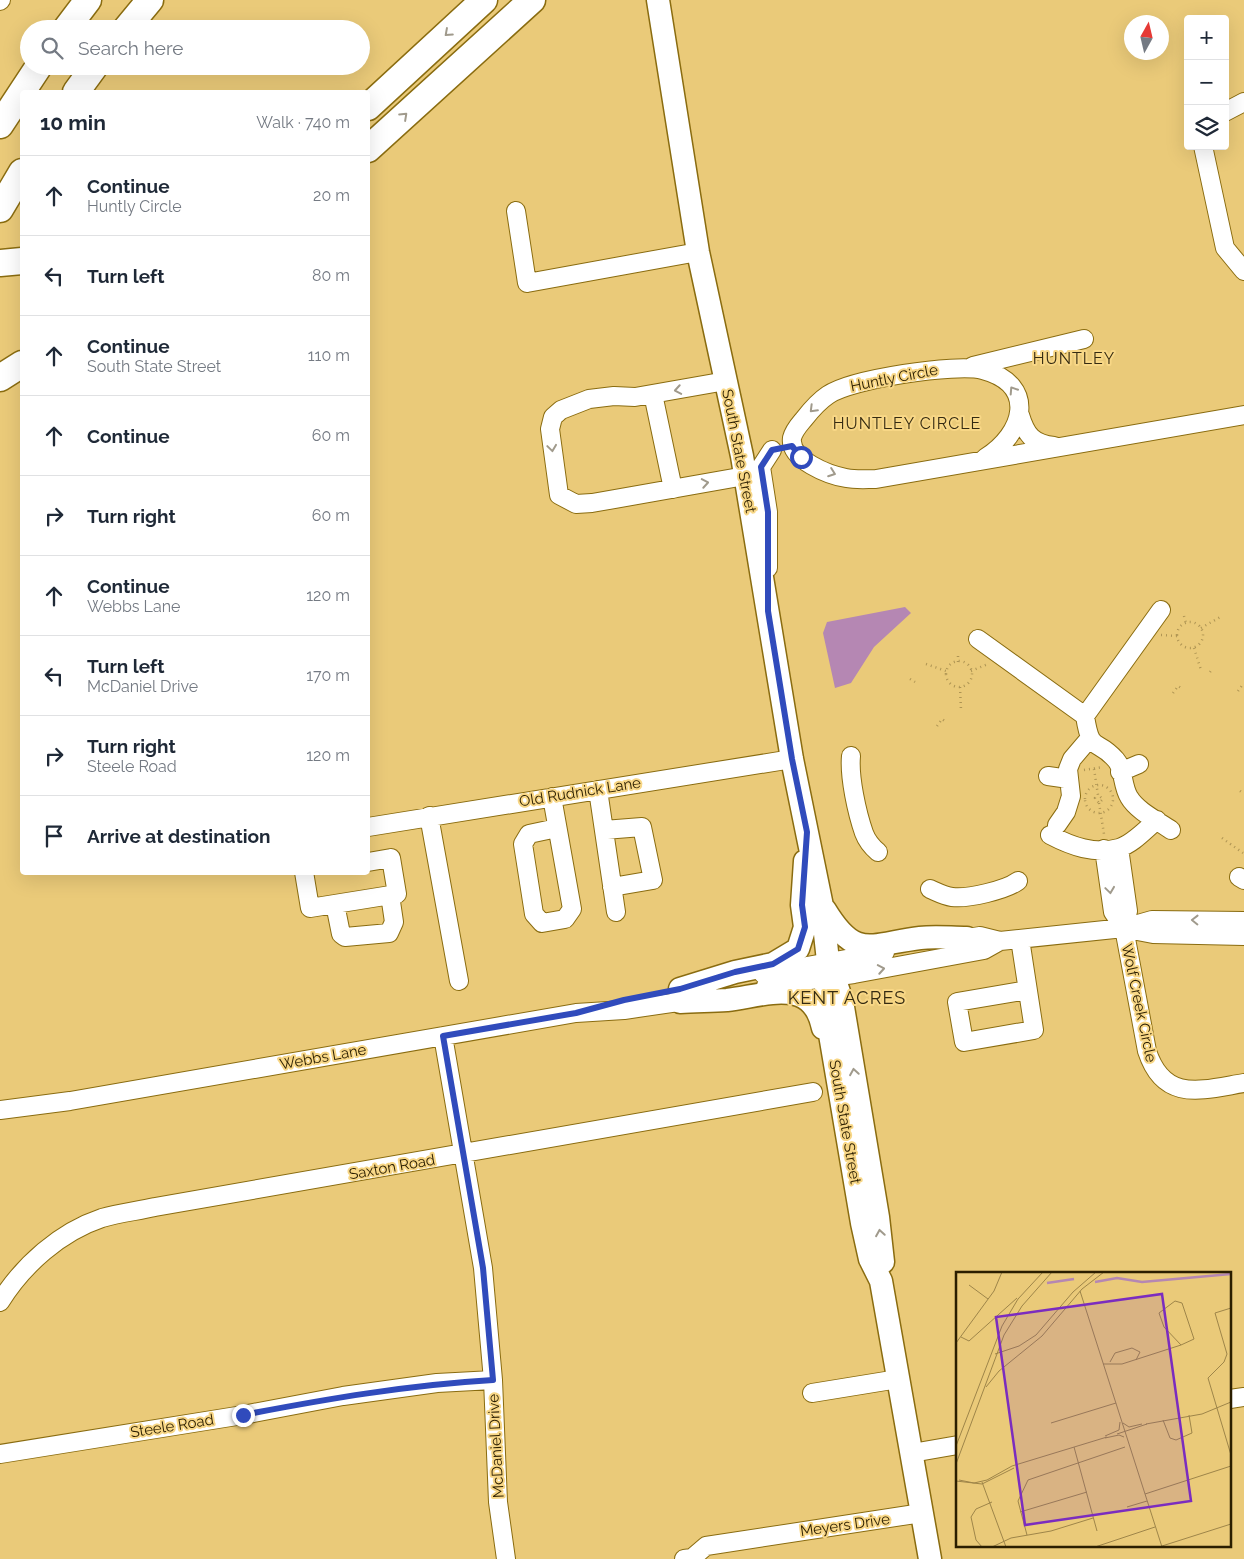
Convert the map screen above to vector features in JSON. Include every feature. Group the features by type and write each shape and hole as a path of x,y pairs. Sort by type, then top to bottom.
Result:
{"highway":[{"path":"133,20 150,0"},
{"path":"370,105 484,0"},
{"path":"370,147 532,0"},
{"path":"23,90 32,75"},
{"path":"77,90 88,75"},
{"path":"0,125 20,94"},
{"path":"0,209 20,175"},
{"path":"0,263 20,260"}],"main road":[{"name":"South State Street","path":"658,0 698,252 744,466 792,759 822,906 829,972 826,1005 851,1156 870,1259 881,1281"},
{"path":"680,996 735,972 773,964 798,949 805,927 802,905 807,832"},
{"path":"822,906 842,935 868,947 922,938 966,938"},
{"name":"South State Street","path":"829,972 842,1001 884,1254 881,1281 930,1559"},
{"path":"680,996 727,1000 782,992 808,999 820,1015 837,1111 851,1156"}],"street":[{"path":"1229,110 1244,102"},
{"path":"1204,150 1224,248 1244,271"},
{"path":"516,211 527,283 698,252"},
{"name":"Huntly Circle","path":"968,367 1084,339"},
{"name":"Huntly Circle","path":"986,458 995,453 1009,438 1020,415 1021,404 1008,382 984,370 968,367 949,367 850,384 837,390 811,410 795,430 792,446 801,457 829,473 861,479 876,479 986,458 1244,415"},
{"path":"726,381 635,397 614,396 589,399 561,410 553,417 550,429 559,495 576,504 592,503 673,488 744,466 772,450 792,446"},
{"path":"653,394 673,488"},
{"name":"Huntly Circle","path":"1020,415 1024,429 1033,441 1043,445 1064,446"},
{"path":"768,611 768,512 761,467 772,450"},
{"path":"1085,716 1161,610"},
{"path":"978,639 1085,716 1089,739 1092,744 1108,752 1119,767 1129,797 1164,825 1134,840 1108,845 1072,847 1054,830 1066,812 1071,796 1068,774 1072,759 1089,739"},
{"path":"851,756 852,777 864,834 878,852"},
{"name":"Old Rudnick Lane","path":"370,826 792,759"},
{"path":"1119,767 1139,764"},
{"path":"1048,776 1068,774"},
{"path":"598,790 616,912"},
{"path":"552,797 572,909 565,920 542,923 534,914 523,844 529,834 557,828"},
{"path":"429,816 459,981"},
{"path":"604,830 642,827 653,880 612,887"},
{"name":"Wolf Creek Circle","path":"1108,845 1128,911 1124,928 1152,1069 1175,1089 1198,1090 1244,1083"},
{"path":"304,875 310,908 397,894 391,858 370,862"},
{"path":"930,889 953,897 965,896 1010,887 1018,881"},
{"path":"336,904 341,934 345,937 390,934 394,922 390,895"},
{"path":"829,972 980,936 1000,941 1124,928 1152,920 1244,921"},
{"path":"1124,928 1153,934 1244,936"},
{"path":"1020,939 1034,1030 964,1042 957,1002 1027,990"},
{"path":"829,972 984,950 1000,941"},
{"name":"Webbs Lane","path":"0,1110 70,1101 576,1013 624,1010 680,996 829,972"},
{"name":"McDaniel Drive","path":"443,1036 483,1268 493,1380 498,1502 506,1559"},
{"name":"Saxton Road","path":"0,1302 24,1269 46,1250 65,1236 102,1218 155,1207 814,1092"},
{"name":"Webbs Lane","path":"0,1122 70,1101"},
{"path":"812,1393 898,1379"},
{"name":"Steele Road","path":"0,1454 243,1415 343,1396 437,1383 493,1380"},
{"path":"912,1453 956,1446"},
{"name":"Meyers Drive","path":"684,1559 692,1558 706,1546 922,1513"}],"path":[{"path":"1184,616 1186,623"},
{"path":"1201,628 1222,616"},
{"path":"1194,648 1183,646 1177,636 1179,628 1186,623 1193,623 1201,628"},
{"path":"1194,648 1202,641 1201,628"},
{"path":"1156,634 1177,636"},
{"path":"1194,648 1201,670"},
{"path":"958,654 958,662"},
{"path":"958,662 966,664 971,670 971,680 967,685 960,687 949,683 946,671 951,664 958,662"},
{"path":"971,670 990,662"},
{"path":"926,664 946,671"},
{"path":"1210,672 1213,668"},
{"path":"910,679 915,682"},
{"path":"1238,692 1243,684"},
{"path":"1174,692 1178,686 1183,689"},
{"path":"960,687 961,710"},
{"path":"937,726 942,719 946,722"},
{"path":"1068,774 1119,767"},
{"path":"1094,769 1098,794 1095,798 1100,803 1108,845"},
{"path":"1096,785 1106,786 1113,796 1110,808 1101,813 1092,811 1085,802 1087,791 1096,785"},
{"path":"1240,791 1244,794"},
{"path":"1222,838 1243,853"}],"shaded area":[{"path":"905,607 911,613 874,647 851,683 835,688 823,633 827,622"}],"district":[{"name":"HUNTLEY","path":"1074,358"},
{"name":"HUNTLEY CIRCLE","path":"907,423"},
{"name":"KENT ACRES","path":"847,998"}],"route":[{"path":"243,1415 343,1396 437,1383 493,1380 483,1268 443,1036 576,1013 624,1000 680,989 735,972 773,964 790,956 798,949 802,942 805,927 802,905 807,832 792,759 768,611 768,512 761,467 772,450 792,446 801,457"}]}
